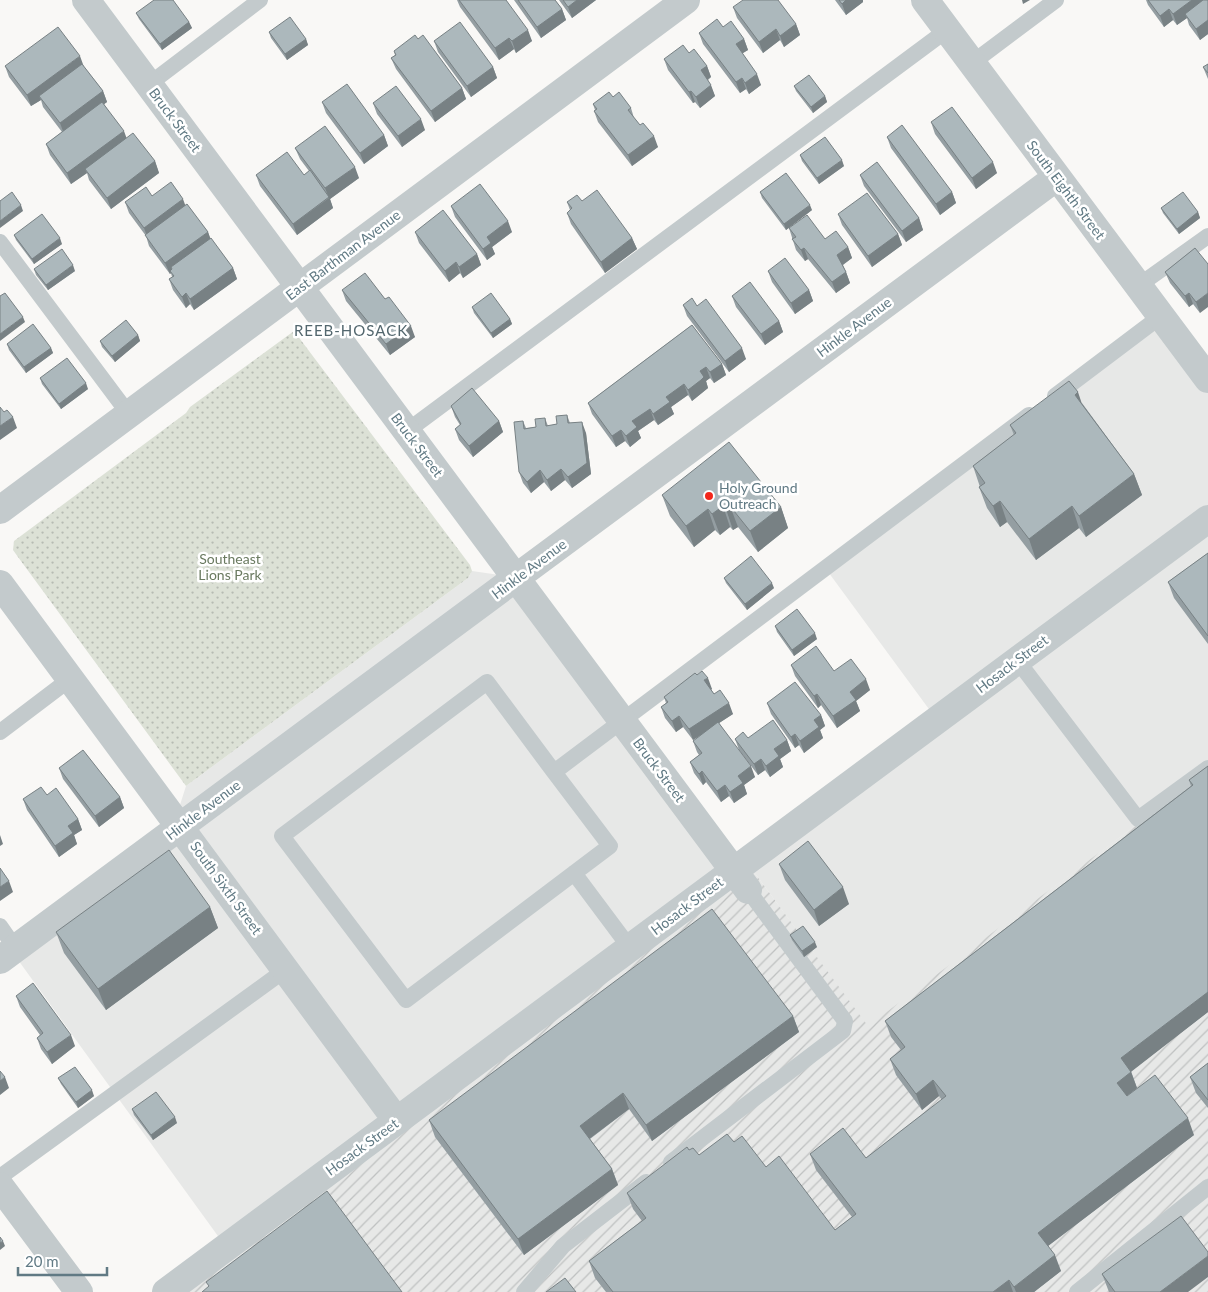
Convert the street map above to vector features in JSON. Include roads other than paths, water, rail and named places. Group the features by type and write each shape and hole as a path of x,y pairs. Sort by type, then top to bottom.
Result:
{"street":[{"name":"Bruck Street","path":"86,0 741,880"},
{"name":"East Barthman Avenue","path":"0,510 686,0"},
{"name":"South Eighth Street","path":"925,0 1208,379"},
{"name":"Hinkle Avenue","path":"8,955 1057,177"},
{"name":"Hosack Street","path":"166,1292 630,948 741,880 1017,660 1208,519"},
{"name":"South Sixth Street","path":"0,584 396,1121"},
{"path":"0,1186 79,1292"}],"lane":[{"path":"148,84 260,0"},
{"path":"972,63 1056,0"},
{"path":"406,432 947,30"},
{"path":"1138,286 1208,236"},
{"path":"0,242 128,413"},
{"path":"554,772 1161,316"},
{"path":"1017,660 1138,819 1208,768"},
{"path":"0,732 70,679"},
{"path":"487,682 554,772 610,846 406,1000 282,836 487,682"},
{"path":"574,873 630,948"},
{"path":"524,1292 563,1246 843,1031 845,1021 741,880"},
{"path":"0,926 8,955"},
{"path":"0,1177 285,970"},
{"path":"1076,1292 1208,1187"}],"place":[{"name":"Holy Ground Outreach","path":"709,496"}],"district":[{"name":"REEB-HOSACK","path":"351,331"}],"park label":[{"name":"Southeast Lions Park","path":"230,568"}]}
